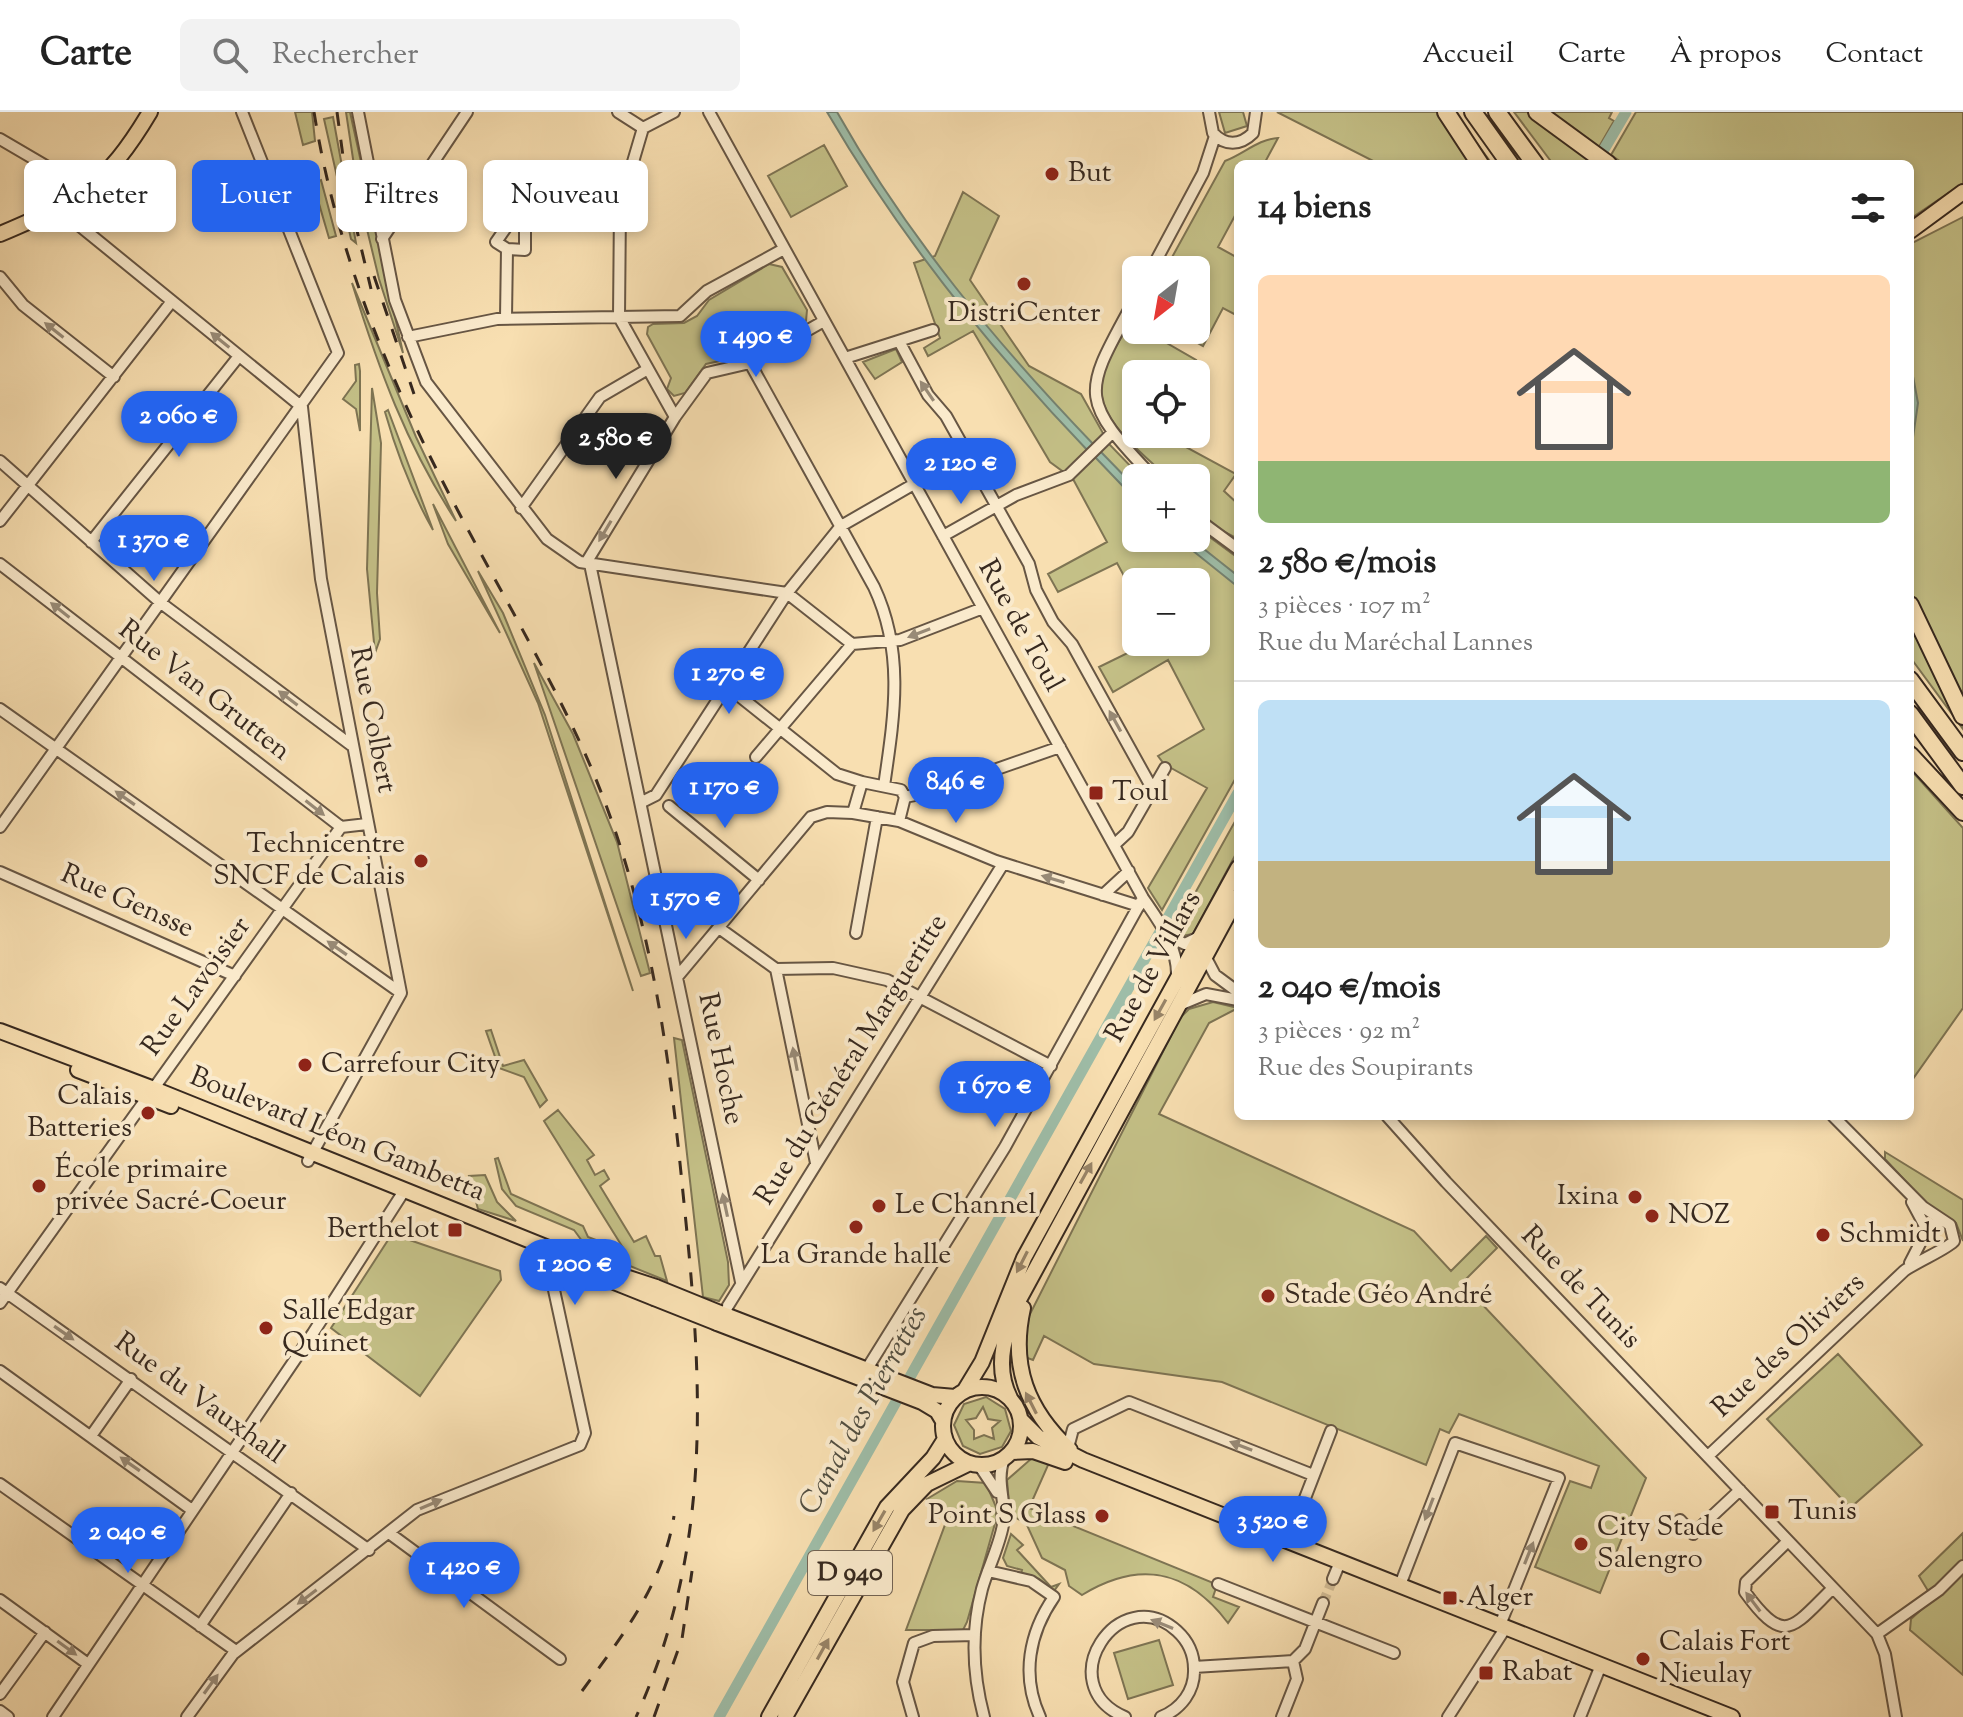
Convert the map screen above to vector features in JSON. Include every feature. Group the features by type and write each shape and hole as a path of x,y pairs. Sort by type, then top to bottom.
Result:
{"highway":[{"path":"1446,112 1477,160"},
{"path":"1473,112 1507,160"},
{"path":"1497,112 1532,160"},
{"path":"1537,112 1603,160"},
{"path":"1914,613 1963,716"},
{"path":"1914,685 1963,752"},
{"path":"1914,719 1963,786"},
{"path":"1914,759 1963,812"}],"main road":[{"path":"120,160 150,112"},
{"path":"1914,228 1959,196"},
{"path":"1,233 24,223"},
{"name":"Rue de Villars","path":"960,1394 982,1362 1024,1258 1177,972 1234,875"},
{"name":"Rue de Villars","path":"1010,1398 1001,1375 1003,1345 1015,1308 1234,903"},
{"name":"Boulevard Léon Gambetta","path":"0,1031 309,1158 598,1268 655,1293"},
{"name":"Boulevard Léon Gambetta","path":"0,1039 151,1093"},
{"name":"Boulevard Léon Gambetta","path":"403,1194 558,1260 655,1293"},
{"path":"1038,1261 1020,1325 1019,1364 1033,1406 1068,1448 1083,1460"},
{"path":"655,1293 921,1396 960,1394 990,1387 1010,1398 1021,1420 1038,1437 1083,1460 1288,1542 1336,1570 1400,1585 1599,1668 1729,1716"},
{"path":"943,1421 960,1394"},
{"path":"921,1396 943,1421 945,1439 955,1454 975,1464 1041,1452 1336,1570 1502,1629"},
{"path":"1008,1456 1020,1437 1021,1420"},
{"name":"D 940","path":"769,1717 887,1507 936,1455 945,1439"},
{"name":"D 940","path":"785,1717 902,1510 927,1484 975,1464"},
{"path":"1599,1668 1711,1717"}],"street":[{"path":"1,822 335,359 338,349 242,112"},
{"path":"358,112 395,300 435,397 521,508 560,550 588,563 787,593 852,644 892,642 983,608"},
{"path":"382,239 467,112"},
{"path":"618,112 643,128"},
{"path":"674,112 643,128 620,206 619,317 675,417"},
{"name":"Rue de Toul","path":"709,112 1129,871 1141,902 1152,911 1168,936"},
{"path":"1209,112 1209,127 1215,136 1230,143 1241,142 1253,133 1256,112"},
{"path":"1159,256 1203,173 1215,136"},
{"path":"0,139 36,160"},
{"path":"1203,173 1230,143"},
{"path":"87,232 302,407"},
{"path":"506,318 507,249"},
{"path":"408,337 506,318 680,316 698,300 784,249"},
{"path":"0,277 23,305 114,377"},
{"path":"0,521 172,301"},
{"path":"588,563 675,417 707,373 750,363 824,321"},
{"path":"1122,325 1097,376 1097,405 1111,434 1140,464"},
{"path":"845,358 933,330"},
{"path":"899,341 996,506 1031,570 1036,590 1053,622 1072,644 1153,790"},
{"path":"91,542 239,356"},
{"path":"750,363 879,599 892,642 896,696 884,786"},
{"path":"521,508 600,397 648,369"},
{"name":"Rue Colbert","path":"302,407 321,579 401,993"},
{"path":"943,536 996,506 1069,475 1111,434"},
{"path":"0,461 161,603 351,745"},
{"path":"642,802 656,795 787,593 841,526 914,484"},
{"path":"1210,528 1234,546"},
{"name":"Rue Hoche","path":"588,563 642,802 741,1282"},
{"name":"Rue Van Grutten","path":"0,564 341,827"},
{"path":"756,757 852,644"},
{"path":"728,687 845,779 901,790 905,797 899,821"},
{"path":"0,709 401,993 309,1158"},
{"path":"905,797 931,792 1060,747"},
{"path":"1114,845 1125,836 1165,768"},
{"path":"853,813 862,782"},
{"path":"669,806 759,880"},
{"path":"678,976 811,817 827,812 899,821 1003,864 1103,895 1141,902 1051,1066 871,1378"},
{"path":"856,933 877,817"},
{"path":"341,827 367,824"},
{"name":"Rue Lavoisier","path":"0,1303 4,1291 151,1093 341,827"},
{"name":"Rue du Général Margueritte","path":"719,1318 1003,864"},
{"path":"1103,895 1129,871"},
{"name":"Rue Gensse","path":"0,872 235,976"},
{"path":"719,928 776,969 815,967 849,970 887,980 1051,1066"},
{"path":"1168,936 1180,944 1201,936"},
{"path":"1168,936 1177,972"},
{"path":"1205,956 1215,975 1234,989"},
{"path":"776,969 816,1163"},
{"path":"1177,1007 1191,997 1206,994 1234,999"},
{"name":"Rue de Tunis","path":"1391,1120 1877,1634 1885,1654 1896,1717"},
{"path":"1837,1120 1905,1190 1947,1223 1954,1241 1948,1248 1937,1249 1904,1271"},
{"path":"1905,1190 1926,1234 1937,1249"},
{"path":"53,1717 403,1194"},
{"path":"1904,1271 1933,1223 1963,1223"},
{"path":"187,1717 236,1651 423,1507 573,1450 583,1441 585,1433 554,1290 558,1260"},
{"name":"Rue des Oliviers","path":"1708,1456 1904,1271"},
{"name":"Rue du Vauxhall","path":"4,1291 369,1550"},
{"path":"0,1371 192,1510"},
{"path":"91,1436 131,1379"},
{"path":"1068,1448 1073,1429 1129,1402 1313,1475"},
{"path":"1288,1542 1331,1431"},
{"path":"1400,1585 1455,1443 1559,1478 1502,1629 1448,1717"},
{"path":"984,1717 977,1680 975,1635 988,1571 1003,1529 999,1475 1008,1456"},
{"path":"975,1464 1003,1504"},
{"path":"0,1484 236,1651"},
{"path":"1680,1520 1693,1534 1740,1490"},
{"path":"200,1626 291,1493"},
{"path":"389,1533 560,1659"},
{"path":"1788,1541 1746,1582 1745,1592 1758,1610 1771,1622 1785,1628 1794,1626 1833,1588"},
{"path":"1877,1634 1939,1590 1963,1566"},
{"path":"988,1571 1031,1581 1054,1597 1039,1622 1030,1654 1031,1687 1040,1717"},
{"path":"1218,1584 1394,1653"},
{"path":"0,1600 88,1664"},
{"path":"1194,1667 1293,1661 1305,1649 1323,1603"},
{"path":"1120,1716 1099,1696 1091,1670 1099,1643 1119,1624 1146,1618 1172,1627 1186,1640 1194,1667 1187,1695 1174,1710 1161,1717"},
{"path":"0,1694 45,1632"},
{"path":"913,1717 903,1682 914,1643 933,1636 975,1635"},
{"path":"1282,1717 1297,1679 1293,1661"},
{"path":"1580,1717 1599,1668"},
{"path":"0,1711 8,1717"}],"shaded area":[{"path":"295,112 312,112 315,141 303,145"},
{"path":"346,112 350,112 361,160 353,160"},
{"path":"827,112 837,112 893,202 956,287 1023,368 1095,446 1089,452 1016,373 948,290 885,203"},
{"path":"1219,112 1243,112 1247,126 1225,133"},
{"path":"1277,112 1454,112 1489,160 1371,160"},
{"path":"1514,112 1612,112 1609,118 1614,121 1591,160 1550,160"},
{"path":"1636,112 1963,112 1963,183 1914,216 1914,160 1618,160 1611,155"},
{"path":"333,117 341,160 336,160 336,172 324,119"},
{"path":"1278,138 1266,160 1234,160 1234,217 1218,247 1234,256 1234,314 1223,308 1210,333 1210,256 1173,256 1225,161 1264,141"},
{"path":"824,145 847,186 791,217 768,176"},
{"path":"320,180 336,236 329,238 320,207"},
{"path":"963,192 999,216 970,280 1029,366 1081,394 1109,444 1128,464 1122,464 1122,552 1210,552 1210,537 1234,555 1234,781 1162,910 1148,888 1207,788 1164,764 1158,756 1204,729 1168,660 1113,692 1099,667 1122,656 1210,656 1210,568 1122,568 1122,572 1117,563 1058,592 1048,574 1107,542 1073,479 1050,462 973,331 928,356 924,348 940,338 914,263 935,256"},
{"path":"1963,217 1963,703 1914,599 1914,242"},
{"path":"368,232 376,232 403,353"},
{"path":"769,264 782,267 807,310 806,321 743,356 706,364 685,393 674,396 667,389 671,378 647,334 648,327 653,324 684,323 697,316 709,300"},
{"path":"352,283 416,437 456,521 422,464 395,406"},
{"path":"1122,336 1122,344 1168,344 1196,360 1122,360 1122,433 1103,403 1103,372"},
{"path":"896,349 902,362 875,379 863,362"},
{"path":"359,364 360,431 356,409 343,399 356,381 355,365"},
{"path":"1914,382 1918,403 1914,430"},
{"path":"372,388 381,443 377,593 380,639 375,653 367,569"},
{"path":"388,410 433,530 400,458 385,412"},
{"path":"1136,448 1188,448 1234,473 1224,491 1234,500 1234,537 1210,521 1210,464 1153,464"},
{"path":"1101,452 1122,474 1122,485 1095,457"},
{"path":"433,504 500,633 448,544"},
{"path":"1194,552 1208,552 1234,573 1234,584"},
{"path":"478,571 503,613 545,715 633,991 538,703"},
{"path":"1914,623 1963,724 1963,729 1914,662"},
{"path":"534,663 573,734 617,842 650,973 641,976"},
{"path":"1914,773 1963,828 1963,1008 1914,1077"},
{"path":"1234,823 1234,857 1193,934 1181,936 1174,931"},
{"name":"Stade Géo André","path":"1213,1002 1234,1007 1234,1010 1209,1023 1159,1114 1414,1231 1451,1271 1486,1236 1497,1248 1462,1283 1646,1478 1600,1593 1535,1567 1570,1481 1591,1488 1599,1466 1459,1414 1449,1433 1440,1429 1426,1465 1222,1382 1094,1364 1044,1336 1033,1360 1022,1356 1029,1316 1180,1018 1189,1009"},
{"path":"491,1030 503,1066 524,1060 547,1100 540,1107 524,1077 499,1068 486,1031"},
{"path":"674,1038 682,1040 728,1262 729,1285 719,1301 703,1297"},
{"path":"558,1110 594,1155 587,1160 595,1175 604,1170 609,1179 600,1186 634,1242 646,1236 655,1256 660,1256 667,1281 588,1249 574,1230 516,1206 502,1189 495,1159 498,1158 511,1194 583,1226 588,1237 625,1251 544,1121"},
{"path":"1885,1152 1963,1200 1963,1241 1956,1223 1934,1212 1885,1159"},
{"path":"485,1175 497,1202 516,1221 478,1209 469,1176"},
{"path":"392,1234 500,1271 501,1280 420,1396 331,1328"},
{"path":"1838,1354 1922,1445 1850,1508 1767,1419"},
{"path":"986,1397 1005,1409 1011,1431 1002,1447 980,1454 963,1446 954,1425 964,1404","holes":["983,1407 988,1419 1000,1421 992,1428 994,1439 984,1435 974,1439 974,1430 966,1420 976,1418"]},
{"path":"1032,1458 1049,1463 1029,1508 1211,1582 1216,1588 1213,1597 1239,1607 1228,1623 1196,1591 1179,1581 1161,1576 1142,1574 1123,1577 1082,1595 1069,1586 1065,1570 1042,1558 1026,1523 1010,1515 1007,1480"},
{"path":"957,1481 986,1483 996,1507 996,1520 967,1622 963,1630 906,1630 949,1514 927,1499"},
{"path":"1963,1533 1963,1675 1910,1630 1911,1619 1933,1599 1919,1576"},
{"path":"1011,1534 1023,1545 1017,1550 1051,1587 1059,1584 1054,1591 1039,1579 1007,1566 1003,1558"},
{"path":"1159,1640 1173,1685 1128,1699 1114,1653"}],"waterway":[{"name":"Canal des Pierrettes","path":"1598,160 1626,112"},
{"name":"Canal des Pierrettes","path":"719,1717 1234,800"}],"tunnel":[{"path":"1323,1603 1333,1579"}],"railway":[{"path":"314,112 336,215 369,316 433,462 583,749 624,857 651,966 670,1079 690,1261 695,1328 696,1459 691,1523 679,1588 661,1652 636,1717"},
{"path":"337,112 348,193 371,289"},
{"path":"374,276 414,394"},
{"path":"582,1691 626,1630 651,1587 669,1541 674,1516"},
{"path":"654,1717 682,1639 692,1571"}],"place":[{"name":"But","path":"1052,174"},
{"name":"DistriCenter","path":"1024,284"},
{"name":"Toul","path":"1096,793"},
{"name":"Technicentre SNCF de Calais","path":"421,861"},
{"name":"Carrefour City","path":"305,1065"},
{"name":"Calais Batteries","path":"148,1113"},
{"name":"École primaire privée Sacré-Coeur","path":"39,1186"},
{"name":"Ixina","path":"1635,1197"},
{"name":"Le Channel","path":"879,1206"},
{"name":"NOZ","path":"1652,1216"},
{"name":"La Grande halle","path":"856,1227"},
{"name":"Berthelot","path":"455,1230"},
{"name":"Schmidt","path":"1823,1235"},
{"name":"Stade Géo André","path":"1268,1296"},
{"name":"Salle Edgar Quinet","path":"266,1328"},
{"name":"Tunis","path":"1772,1512"},
{"name":"Point S Glass","path":"1102,1516"},
{"name":"City Stade Salengro","path":"1581,1544"},
{"name":"Alger","path":"1450,1598"},
{"name":"Calais Fort Nieulay","path":"1643,1659"},
{"name":"Rabat","path":"1486,1673"}]}
